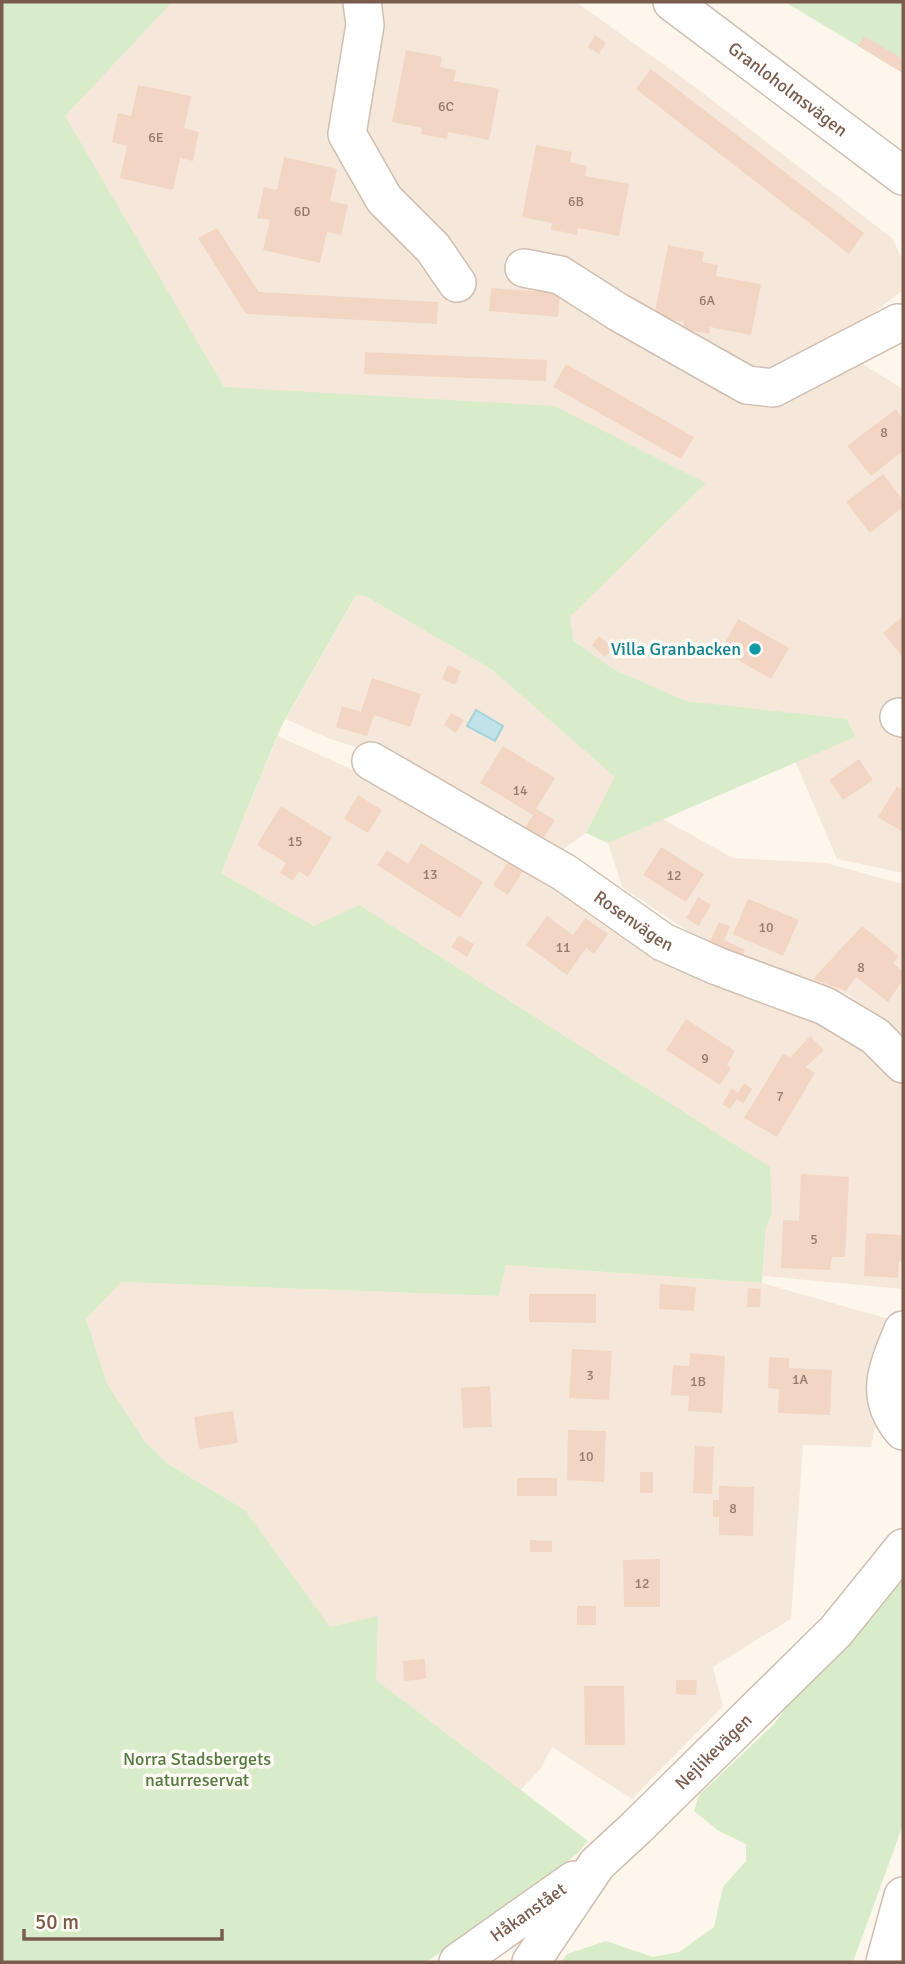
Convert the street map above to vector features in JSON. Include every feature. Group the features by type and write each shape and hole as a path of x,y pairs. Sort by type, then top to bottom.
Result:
{"street":[{"path":"362,2 365,25 347,134 384,199 433,248 457,283"},
{"name":"Granloholmsvägen","path":"672,2 903,176"},
{"path":"524,268 560,275 618,312 747,385 773,388 901,324"},
{"name":"Rosenvägen","path":"371,761 565,873 663,942 825,1006 875,1036 903,1064"},
{"path":"903,1330 886,1372 886,1401 903,1431"},
{"name":"Nejlikevägen","path":"531,1962 597,1864 836,1631 903,1548"},
{"name":"Håkanstået","path":"458,1962 597,1864"},
{"path":"885,1962 903,1896"}],"shaded area":[{"path":"170,2 576,2 691,84 892,238 903,260 903,290 832,345 903,389 903,873 837,859 795,761 855,737 740,709 686,701 613,669 574,641 570,617 705,483 226,391 64,116"},
{"path":"358,592 491,669 616,777 586,833 556,854 413,765 330,739 286,719"},
{"path":"278,736 413,797 670,964 730,992 789,1010 848,1035 894,1073 903,1086 903,1289 763,1276 770,1167 314,926 221,873"},
{"path":"661,818 733,858 826,863 903,884 903,1038 848,994 759,966 703,941 622,887 608,843"},
{"path":"506,1265 762,1283 903,1323 886,1372 871,1447 803,1445 791,1619 713,1667 723,1706 632,1799 552,1747 541,1768 510,1802 500,1777 376,1680 330,1628 245,1510 125,1437 85,1322 99,1281 499,1296"}],"green space":[{"name":"Norra Stadsbergets naturreservat","path":"2,2 172,2 65,116 224,387 554,406 706,483 570,617 574,641 613,669 686,701 847,719 855,737 608,843 586,833 615,777 491,669 365,596 356,595 282,725 221,873 314,926 359,905 770,1167 772,1213 766,1229 762,1283 506,1265 499,1296 121,1282 86,1319 107,1384 145,1442 167,1463 245,1510 330,1627 378,1616 376,1680 588,1841 578,1853 485,1924 426,1962 2,1962"},
{"path":"785,2 903,2 903,73"},
{"path":"903,1572 903,1825 853,1962 561,1962 567,1954 606,1941 653,1957 679,1952 714,1927 723,1887 746,1861 746,1844 719,1831 694,1811 699,1795 773,1725 801,1688 823,1672 872,1606"}],"water":[{"path":"476,710 503,726 495,741 467,726"}],"building":[{"path":"595,35 606,43 599,54 588,47"},
{"path":"864,36 903,59 903,73 858,46"},
{"path":"406,50 442,57 440,67 456,70 454,81 499,89 489,140 448,132 447,139 421,134 422,128 392,122"},
{"path":"651,69 864,233 849,254 636,89"},
{"path":"138,85 191,96 184,128 199,132 193,161 180,158 173,190 120,178 127,146 112,142 118,113 131,116"},
{"path":"536,145 572,152 570,162 587,166 585,176 629,184 619,236 578,228 577,235 551,230 552,223 522,217"},
{"path":"284,157 337,169 330,201 348,205 341,235 327,232 320,263 263,250 270,220 257,218 264,187 277,190"},
{"path":"217,228 259,292 438,302 437,324 246,314 198,238"},
{"path":"668,245 704,252 702,262 718,265 716,276 761,284 751,335 710,327 709,334 683,329 684,322 654,317"},
{"path":"491,288 560,293 558,317 489,311"},
{"path":"365,352 547,360 546,381 364,374"},
{"path":"566,364 694,437 681,459 553,387"},
{"path":"896,409 903,419 903,451 871,476 847,446"},
{"path":"883,474 903,500 903,507 870,533 846,502"},
{"path":"903,616 903,657 883,633"},
{"name":"Villa Granbacken","path":"738,619 789,648 771,679 721,650"},
{"path":"599,636 613,647 605,657 592,645"},
{"path":"448,665 461,671 455,685 442,679"},
{"path":"372,678 421,694 410,727 374,715 367,736 336,727 342,706 361,712"},
{"path":"451,713 464,720 456,733 444,725"},
{"path":"503,746 555,778 536,809 555,820 542,840 524,829 533,815 480,783"},
{"path":"859,759 873,780 843,800 829,780"},
{"path":"897,786 903,790 903,832 878,817"},
{"path":"358,795 382,810 368,833 344,819"},
{"path":"281,806 332,838 308,877 299,871 293,881 280,873 286,863 257,845"},
{"path":"421,843 483,882 460,918 377,865 387,850 408,864"},
{"path":"661,847 704,874 686,902 643,875"},
{"path":"509,860 524,869 508,895 493,885"},
{"path":"698,897 711,905 699,926 686,918"},
{"path":"748,899 799,920 783,956 733,934"},
{"path":"547,916 573,935 585,918 608,934 594,954 586,948 567,975 526,945"},
{"path":"719,922 730,926 724,940 745,950 741,958 709,943"},
{"path":"862,926 899,956 893,963 903,972 903,980 888,1002 856,977 846,991 813,979"},
{"path":"459,935 474,944 467,957 451,947"},
{"path":"686,1019 735,1051 727,1065 731,1068 720,1085 666,1050"},
{"path":"810,1036 824,1050 806,1067 815,1073 777,1137 744,1118 783,1054 791,1057"},
{"path":"744,1083 752,1089 743,1104 737,1099 730,1109 722,1104 732,1088 738,1093"},
{"path":"801,1174 849,1177 845,1257 832,1257 830,1270 781,1268 783,1220 799,1221"},
{"path":"866,1233 903,1235 903,1261 899,1261 898,1278 864,1276"},
{"path":"660,1284 696,1287 694,1311 659,1309"},
{"path":"748,1288 761,1289 760,1307 747,1307"},
{"path":"529,1294 596,1294 596,1323 529,1322"},
{"path":"572,1349 612,1351 609,1400 569,1398"},
{"path":"690,1353 725,1356 722,1413 688,1411 689,1396 671,1395 673,1365 689,1366"},
{"path":"769,1357 789,1358 789,1368 832,1370 830,1415 778,1413 779,1389 768,1388"},
{"path":"490,1386 492,1427 463,1428 461,1388"},
{"path":"233,1411 238,1443 199,1449 194,1417"},
{"path":"568,1430 606,1431 604,1482 567,1480"},
{"path":"695,1446 714,1447 712,1494 693,1493"},
{"path":"640,1472 653,1472 653,1493 640,1493"},
{"path":"517,1478 557,1478 557,1496 517,1496"},
{"path":"719,1486 754,1487 753,1536 719,1535 719,1517 713,1517 713,1500 719,1500"},
{"path":"530,1540 552,1541 552,1552 530,1552"},
{"path":"660,1559 660,1607 624,1607 623,1560"},
{"path":"577,1606 596,1606 596,1625 577,1625"},
{"path":"425,1659 426,1679 404,1681 403,1661"},
{"path":"676,1680 697,1680 696,1695 676,1694"},
{"path":"584,1686 624,1686 625,1745 585,1745"}],"place":[{"name":"Villa Granbacken","path":"755,649"}]}
